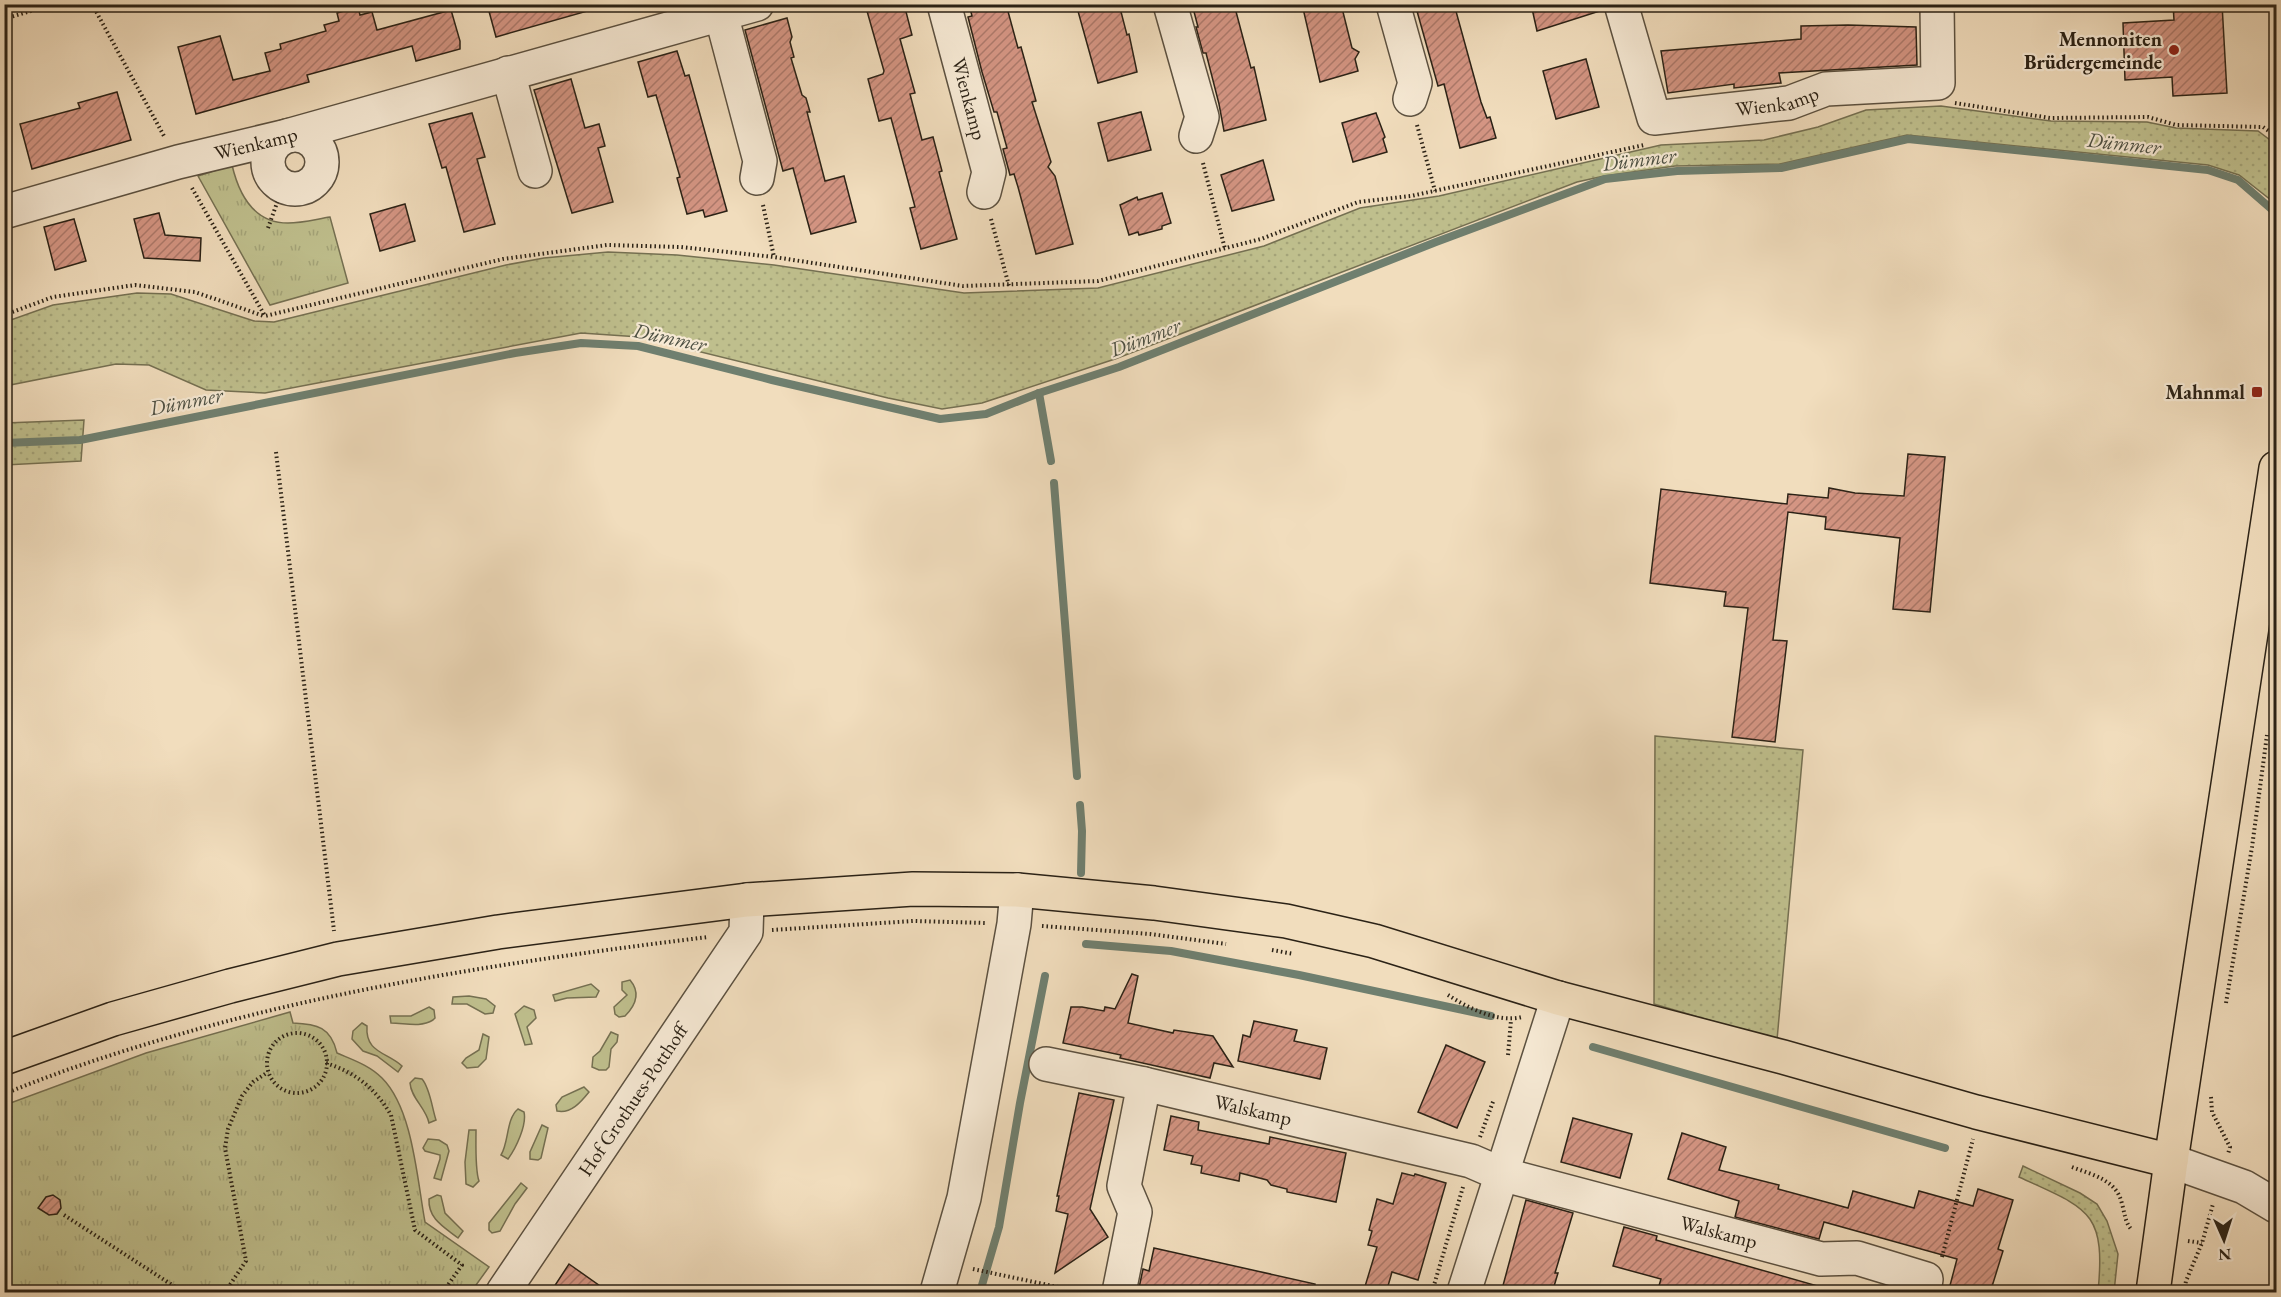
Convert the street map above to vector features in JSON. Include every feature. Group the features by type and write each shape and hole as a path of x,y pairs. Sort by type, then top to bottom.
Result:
{"main road":[{"path":"2153,1293 2171,1161 2277,468"},
{"path":"4,1058 113,1019 230,986 338,959 498,932 747,900 913,889 1017,890 1154,903 1286,921 1374,941 1554,1011 1783,1057 1976,1112 2171,1161"}],"street":[{"name":"Wienkamp","path":"4,212 178,162 287,136 757,4"},
{"name":"Wienkamp","path":"944,4 989,172 984,192"},
{"path":"1170,4 1202,117 1196,136"},
{"path":"1393,4 1415,83 1410,99"},
{"name":"Wienkamp","path":"1628,5 1654,118 1789,103 1826,89 1938,83 1937,4"},
{"path":"721,14 760,161 757,178"},
{"path":"508,73 535,171"},
{"path":"298,135 308,138 316,144 321,154 323,164 320,174 304,188 293,189 283,186 275,180 270,170 271,150 278,141 287,136 298,135"},
{"path":"937,1293 964,1198 1014,924 1017,890"},
{"path":"746,932 747,900"},
{"name":"Hof Grothues-Potthoff","path":"503,1293 746,932"},
{"path":"1464,1293 1554,1011"},
{"name":"Walskamp","path":"1046,1064 1144,1084 1471,1161 1501,1174 1821,1259 1857,1257 1925,1286"},
{"path":"1119,1293 1135,1212 1124,1186 1144,1084"},
{"path":"2171,1161 2244,1187 2277,1206"}],"path":[{"path":"4,19 54,4"},
{"path":"92,4 265,316"},
{"path":"1410,99 1435,191"},
{"path":"1951,102 2050,118 2148,117 2176,124 2263,127 2277,136"},
{"path":"1196,136 1225,249"},
{"path":"4,315 53,297 135,285 195,292 265,316 503,259 607,245 681,248 774,257 963,286 1098,281 1261,239 1358,202 1435,191 1649,144"},
{"path":"757,178 774,257"},
{"path":"268,228 283,186"},
{"path":"984,192 1009,286"},
{"path":"276,452 338,959"},
{"path":"2224,1012 2252,847 2268,726"},
{"path":"4,1094 106,1056 239,1017 353,991 586,952 746,932 913,921 1014,924 1150,934 1228,944"},
{"path":"1262,949 1295,955"},
{"path":"1439,990 1466,1007 1511,1020 1554,1011"},
{"path":"300,1033 318,1042 323,1050 326,1064 323,1078 317,1085 298,1093 279,1088 272,1081 268,1072 268,1052 281,1037 300,1033"},
{"path":"326,1064 354,1074 381,1098 391,1115 415,1230 462,1265 443,1293"},
{"path":"225,1293 246,1261 225,1148 228,1129 243,1096 253,1082 268,1072"},
{"path":"2211,1095 2212,1112 2230,1147"},
{"path":"1925,1286 1941,1260 1974,1133"},
{"path":"2066,1165 2107,1181 2117,1190 2127,1224 2138,1236 2202,1243"},
{"path":"2184,1293 2186,1281 2202,1243 2220,1178"},
{"path":"64,1215 183,1293"},
{"path":"968,1268 1081,1293"}],"green space":[{"path":"1941,106 2051,121 2147,122 2176,128 2258,131 2270,140 2276,150 2276,204 2239,175 2208,165 1907,135 1780,164 1675,166 1577,182 1115,359 982,403 942,409 888,398 640,337 581,333 265,393 206,390 149,365 116,364 5,386 5,322 53,305 137,293 171,294 254,321 274,322 506,265 544,258 608,252 677,255 774,265 964,293 1098,288 1264,246 1360,208 1439,196 1661,145 1764,140 1818,127 1866,110"},
{"path":"232,165 244,197 257,213 266,218 288,223 330,217 348,283 270,305 198,176"},
{"path":"84,420 81,461 5,465 5,423"},
{"path":"1655,736 1803,750 1777,1040 1654,1004"},
{"path":"630,980 636,999 625,1016 619,1017 615,1014 614,1007 627,995 622,990 622,982"},
{"path":"591,984 599,991 596,997 567,998 555,1001 553,995"},
{"path":"469,996 486,999 495,1006 493,1013 485,1014 467,1004 452,1004 453,997"},
{"path":"524,1006 534,1010 536,1018 527,1027 532,1044 525,1045 515,1014"},
{"path":"429,1007 434,1010 433,1020 418,1024 391,1023 390,1016 411,1016"},
{"path":"290,1012 293,1023 309,1024 327,1032 337,1053 372,1070 392,1091 407,1126 425,1222 489,1267 471,1292 5,1292 5,1105 146,1053"},
{"path":"362,1023 367,1026 367,1035 373,1047 402,1066 398,1072 377,1056 363,1051 352,1039 353,1031"},
{"path":"611,1032 618,1035 617,1042 611,1049 609,1067 606,1070 599,1070 592,1067 593,1057 600,1051"},
{"path":"483,1034 489,1037 486,1059 478,1067 467,1068 462,1063 479,1050"},
{"path":"415,1078 422,1079 429,1093 436,1120 429,1123 411,1088 410,1083"},
{"path":"584,1087 589,1092 579,1103 567,1111 557,1111 556,1105 562,1097"},
{"path":"518,1109 524,1112 524,1123 508,1159 501,1155 511,1119"},
{"path":"542,1125 548,1128 541,1158 530,1159 530,1152"},
{"path":"469,1130 476,1130 476,1164 479,1181 473,1187 466,1184 465,1162"},
{"path":"428,1139 439,1140 447,1145 449,1151 441,1180 434,1178 440,1155 425,1151 423,1148"},
{"path":"2023,1166 2080,1193 2097,1204 2107,1221 2118,1254 2114,1292 2098,1292 2099,1244 2095,1228 2087,1216 2062,1197 2019,1177"},
{"path":"521,1183 527,1188 500,1231 492,1233 489,1230 489,1223"},
{"path":"437,1195 441,1196 445,1213 463,1231 458,1238 442,1226 431,1212 429,1199"}],"building":[{"path":"487,4 591,4 591,10 496,37"},
{"path":"865,4 904,4 912,35 900,39 915,93 910,94 922,140 933,137 942,171 939,172 957,239 921,249 910,208 915,207 891,118 879,121 868,79 883,74 884,71"},
{"path":"969,4 1006,4 1036,101 1032,102 1051,162 1048,167 1055,176 1073,244 1036,254 1014,174 1010,175 1003,149 1007,148 997,112 994,112 982,72 968,17 972,16"},
{"path":"1076,4 1119,4 1127,35 1129,34 1137,72 1098,83"},
{"path":"1192,4 1234,4 1251,68 1254,67 1266,120 1224,131"},
{"path":"1302,4 1341,4 1352,48 1359,52 1355,59 1358,71 1320,82"},
{"path":"1415,4 1454,4 1481,102 1487,118 1490,117 1496,138 1460,148 1444,84 1438,86"},
{"path":"1531,4 1603,4 1603,10 1537,31"},
{"name":"Mennoniten Brüdergemeinde","path":"2173,4 2222,4 2227,93 2173,96 2172,77 2125,80 2123,23 2174,20"},
{"path":"358,7 360,15 372,12 377,30 451,10 460,49 416,61 412,46 307,75 309,82 196,114 178,47 220,36 233,80 270,71 265,53 281,49 280,44 326,31 324,25 339,21 337,13"},
{"path":"787,18 794,57 791,58 802,95 806,98 810,112 807,112 825,181 844,176 856,222 811,234 793,168 783,171 745,30"},
{"path":"1801,26 1916,27 1917,65 1779,73 1781,83 1734,88 1734,84 1668,93 1661,51 1801,39"},
{"path":"677,51 685,76 689,75 727,211 705,217 703,210 687,214 677,178 680,177 656,95 648,97 638,62"},
{"path":"1586,59 1599,107 1556,119 1543,71"},
{"path":"571,79 585,128 599,124 605,146 598,148 613,202 572,213 534,90"},
{"path":"117,92 131,140 32,169 20,124 80,108 78,103"},
{"path":"1141,112 1151,150 1108,161 1098,123"},
{"path":"472,113 485,157 477,159 495,224 464,232 446,167 442,168 429,124"},
{"path":"1376,113 1385,137 1383,139 1387,152 1353,162 1342,123"},
{"path":"1263,160 1274,200 1232,211 1221,175"},
{"path":"1162,193 1171,223 1162,226 1162,229 1129,235 1120,205 1137,197 1138,200"},
{"path":"405,204 415,241 380,251 370,214"},
{"path":"159,213 165,235 201,238 200,261 144,258 134,219"},
{"path":"74,219 86,261 55,270 44,227"},
{"path":"1908,454 1945,457 1930,612 1893,609 1900,538 1825,529 1826,517 1788,512 1773,640 1787,641 1775,742 1732,737 1748,608 1724,606 1726,592 1650,583 1661,489 1787,504 1788,494 1828,498 1829,488 1855,493 1904,496"},
{"path":"1132,974 1138,976 1128,1023 1173,1033 1174,1030 1213,1036 1233,1067 1214,1063 1210,1078 1063,1043 1071,1007 1104,1011 1105,1007 1115,1009"},
{"path":"1254,1021 1297,1030 1294,1041 1327,1048 1320,1079 1238,1061 1243,1035 1250,1037"},
{"path":"1446,1045 1485,1062 1457,1128 1418,1112"},
{"path":"1079,1093 1114,1100 1090,1209 1108,1237 1055,1273 1068,1214 1056,1211 1059,1196 1057,1196"},
{"path":"1171,1116 1199,1122 1198,1130 1269,1144 1270,1137 1346,1153 1336,1202 1287,1192 1287,1189 1271,1185 1267,1180 1240,1173 1239,1181 1201,1173 1202,1166 1191,1164 1193,1156 1164,1150"},
{"path":"1573,1118 1632,1134 1620,1178 1561,1162"},
{"path":"1682,1133 1726,1147 1719,1170 1779,1185 1778,1189 1848,1208 1853,1191 1914,1208 1919,1191 1973,1206 1978,1189 2013,1200 1998,1249 2003,1251 1990,1293 1948,1293 1957,1259 1824,1222 1819,1239 1735,1217 1739,1201 1668,1179"},
{"path":"1402,1173 1414,1176 1415,1174 1446,1183 1418,1280 1392,1272 1386,1293 1363,1293 1377,1247 1368,1245 1372,1231 1369,1230 1377,1199 1393,1204"},
{"path":"53,1195 60,1200 61,1208 57,1214 49,1215 38,1208 46,1197"},
{"path":"1526,1200 1573,1213 1555,1273 1558,1273 1552,1293 1501,1293"},
{"path":"1624,1227 1657,1236 1656,1240 1821,1287 1820,1293 1668,1293 1658,1289 1661,1279 1613,1266"},
{"path":"1154,1248 1315,1284 1314,1293 1163,1293 1139,1288 1143,1269 1149,1271"},
{"path":"569,1264 610,1293 550,1293"}],"waterway":[{"name":"Dümmer","path":"4,443 80,440 515,353 581,343 638,346 940,419 986,414 1039,393 1119,367 1436,242 1605,179 1677,171 1781,168 1908,139 2208,170 2238,180 2276,213"},
{"path":"1039,393 1051,461"},
{"path":"1054,483 1077,776"},
{"path":"1080,805 1081,873"},
{"path":"1086,944 1171,951 1299,975 1491,1016"},
{"path":"980,1292 999,1227 1045,976"},
{"path":"1593,1047 1945,1148"}],"place":[{"name":"Mennoniten Brüdergemeinde","path":"2174,50"},
{"name":"Mahnmal","path":"2257,392"}]}
